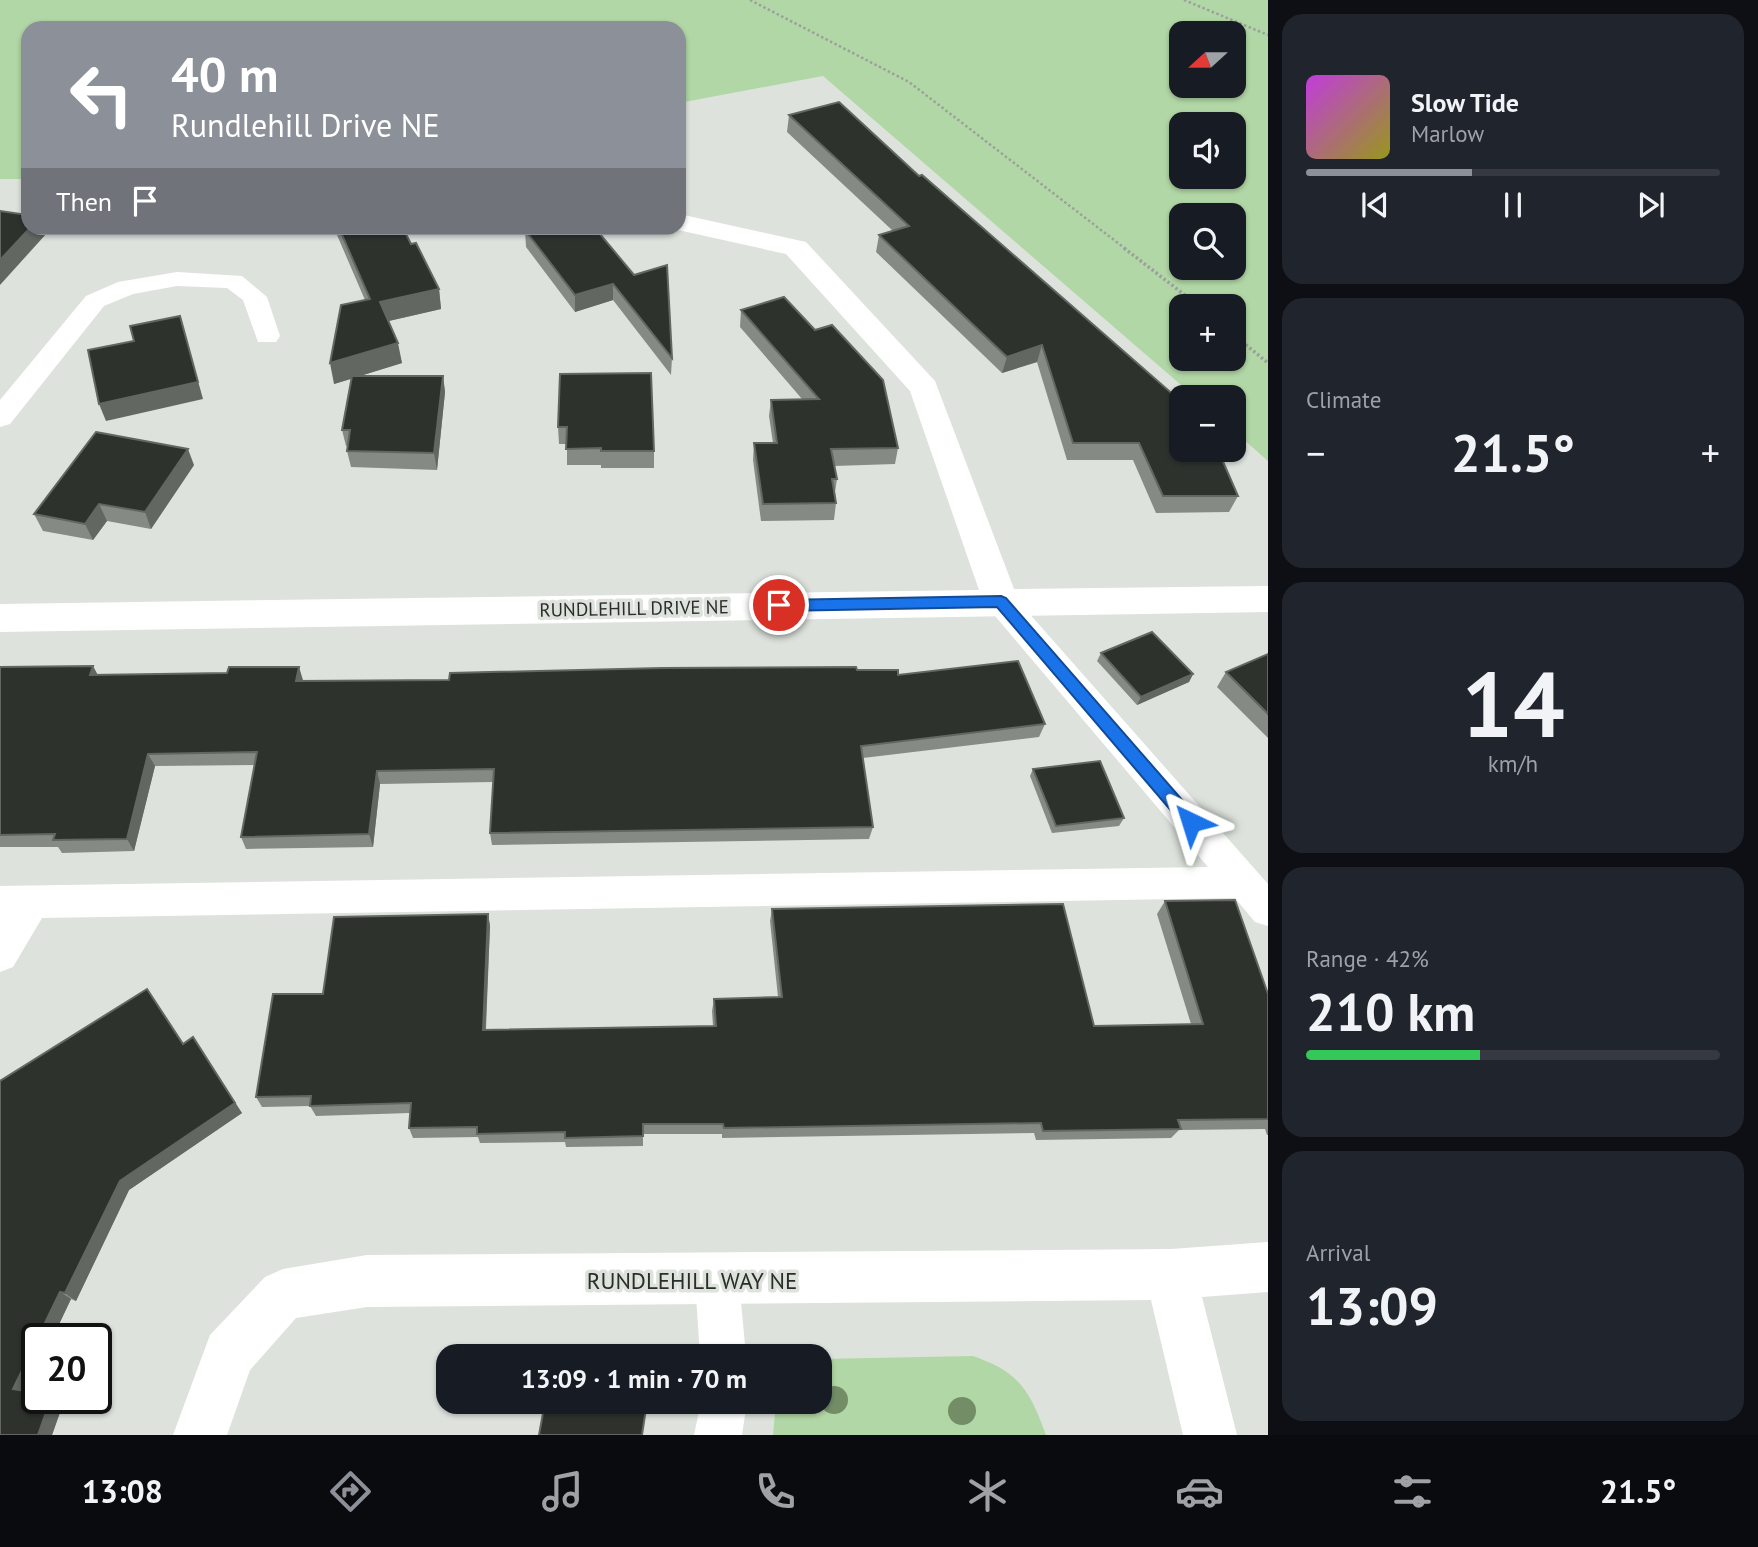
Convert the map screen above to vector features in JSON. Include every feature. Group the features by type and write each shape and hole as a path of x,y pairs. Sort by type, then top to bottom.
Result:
{"street":[{"path":"686,224 796,248 924,388 1001,602"},
{"name":"RUNDLEHILL DRIVE NE","path":"0,618 1268,599"},
{"name":"RUNDLEHILL WAY NE","path":"200,1435 229,1354 283,1295 367,1281 1171,1274 1268,1267"},
{"path":"1171,1274 1210,1435"}],"lane":[{"path":"0,418 95,301 127,288 177,279 233,281 254,297 267,336"},
{"path":"1001,602 1268,910"},
{"path":"0,955 15,902 1243,882"},
{"path":"717,1280 722,1344"},
{"path":"718,1435 722,1414"}],"path":[{"path":"750,0 909,82 1183,294"},
{"path":"1184,0 1268,35"},
{"path":"1246,345 1268,363"}],"green space":[{"path":"0,0 1268,0 1268,461 1246,442 1246,385 1181,385 823,76 686,102 686,21 21,21 21,179 0,179"},
{"path":"973,1356 1001,1369 1020,1384 1028,1394 1046,1435 773,1435 775,1414 832,1414 832,1359"}],"building":[{"path":"839,102 919,176 922,175 1169,391 1169,462 1223,462 1238,496 1163,496 1139,443 1073,443 1042,345 1007,357 879,235 909,226 789,115"},
{"path":"0,211 21,214 21,235 23,235 0,260"},
{"path":"342,235 406,235 411,244 416,243 439,289 380,302 398,343 330,363 341,305 370,299"},
{"path":"529,235 601,235 634,275 667,265 672,358 613,284 575,295"},
{"path":"784,297 815,330 832,325 883,380 898,448 831,449 837,479 832,479 836,503 763,504 754,443 777,443 771,400 819,399 741,310"},
{"path":"180,316 198,382 99,404 88,350 134,341 130,326"},
{"path":"651,373 654,451 566,449 567,427 558,427 560,374"},
{"path":"352,376 443,376 434,453 347,451 350,430 342,430"},
{"path":"96,432 188,449 145,512 99,504 85,524 34,514"},
{"path":"1152,632 1193,674 1141,697 1101,653"},
{"path":"1268,654 1268,714 1226,672"},
{"path":"1018,661 1045,724 861,746 873,827 490,833 494,769 377,771 369,834 241,837 257,752 148,754 127,839 53,840 55,834 0,835 0,667 93,666 90,675 227,673 229,667 299,667 296,681 449,680 450,673 662,668 856,667 857,670 898,670 898,675"},
{"path":"1100,761 1124,818 1056,826 1033,769"},
{"path":"1235,900 1268,994 1268,1119 1178,1120 1181,1129 1043,1131 1041,1123 724,1128 723,1124 643,1124 643,1136 565,1138 565,1132 477,1134 477,1127 409,1128 411,1103 310,1106 311,1096 256,1097 273,994 323,994 334,917 488,914 483,1030 716,1026 714,999 782,997 772,909 1063,904 1094,1026 1203,1024 1165,901"},
{"path":"147,989 183,1044 193,1037 235,1103 120,1181 65,1293 60,1292 45,1323 21,1323 21,1372 13,1389 21,1390 21,1414 45,1414 38,1435 0,1435 0,1081"},
{"path":"543,1414 645,1414 642,1435 539,1435"}],"route":[{"path":"779,605 1001,602 1191,822"}]}
